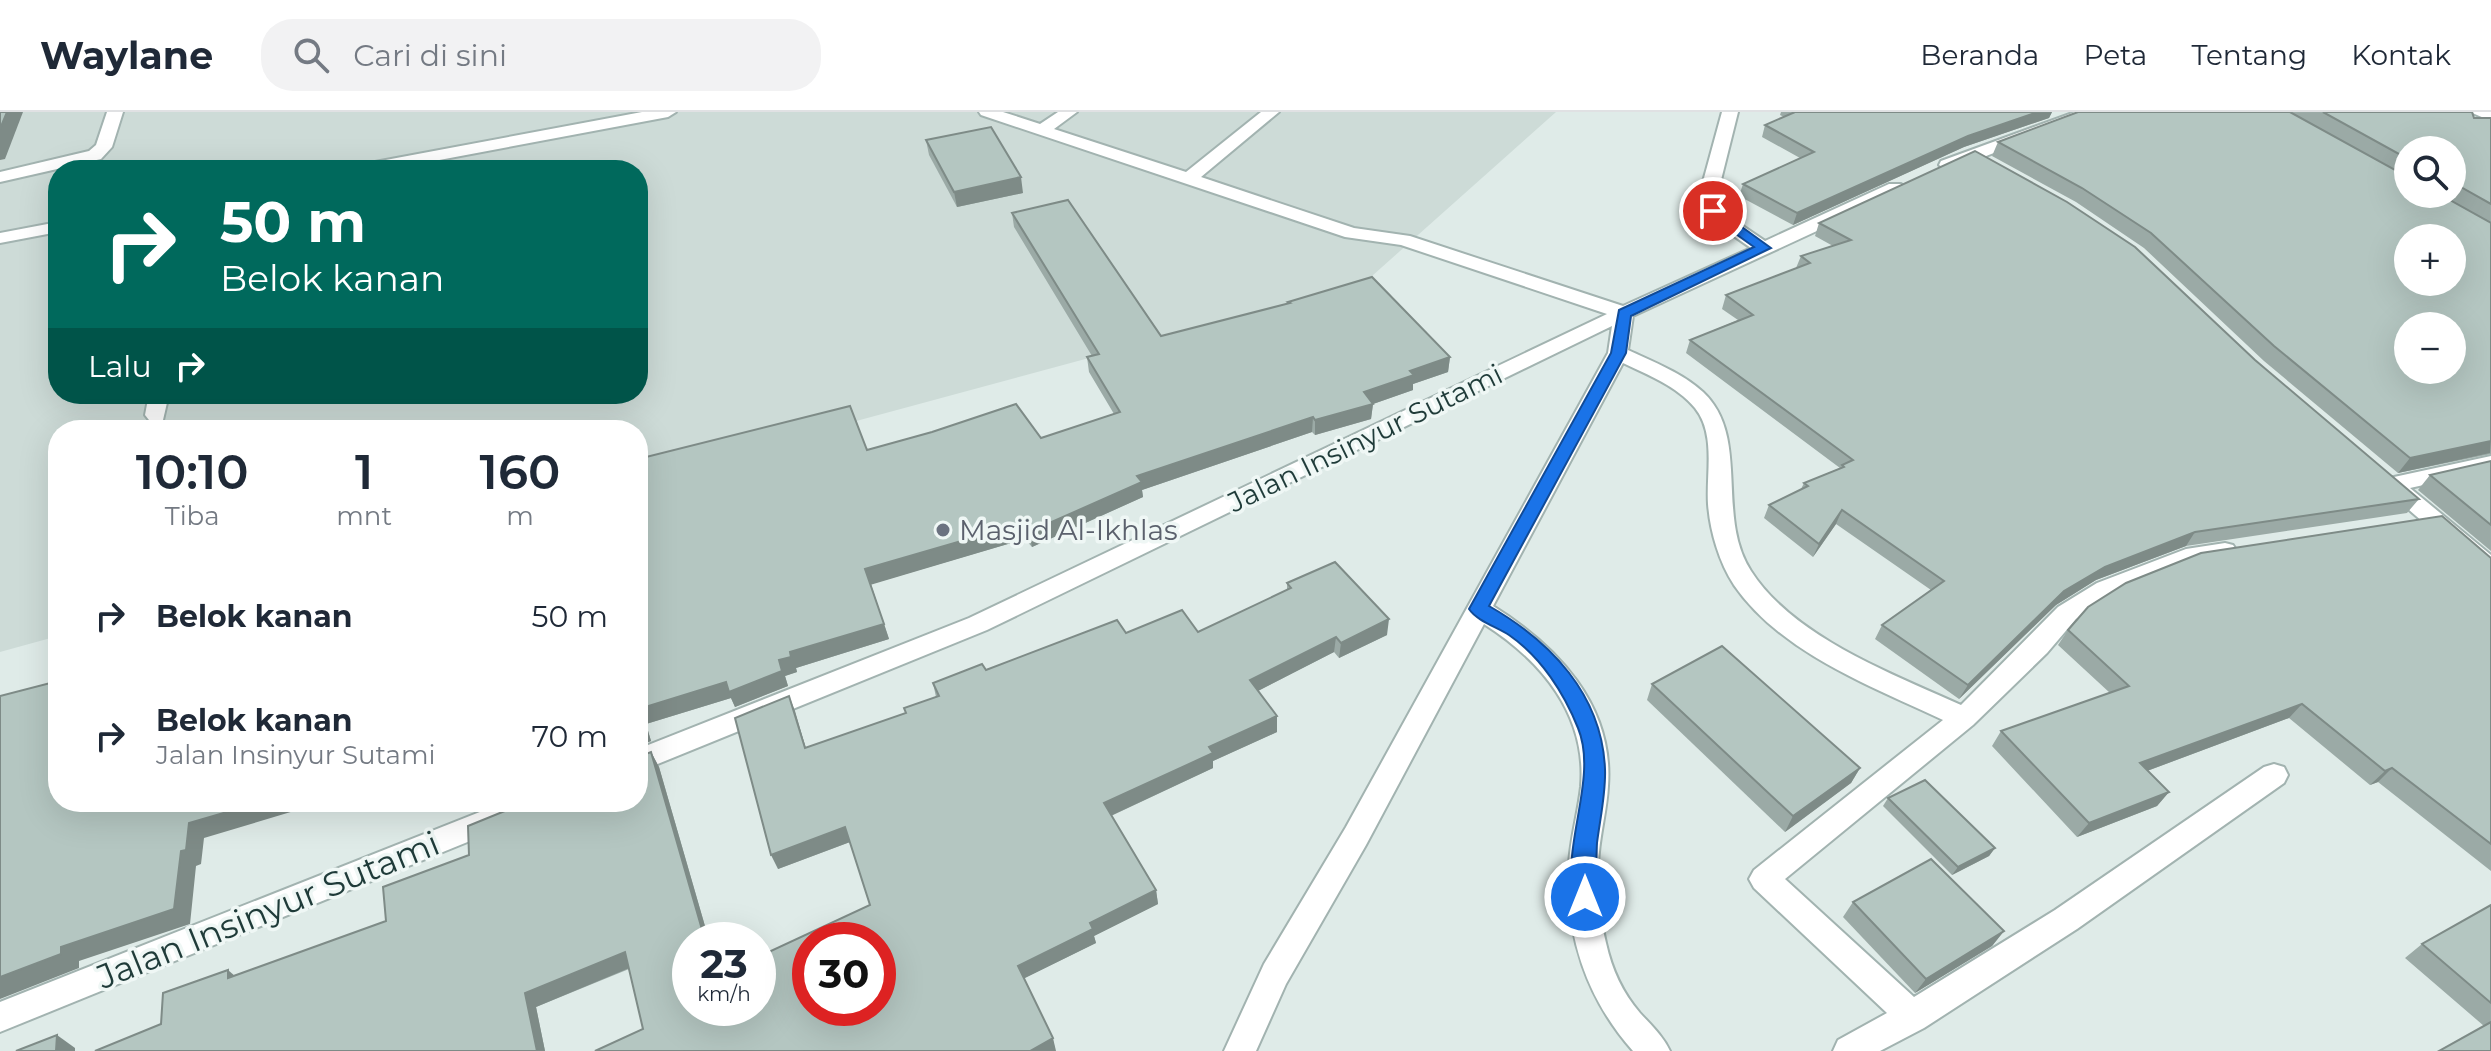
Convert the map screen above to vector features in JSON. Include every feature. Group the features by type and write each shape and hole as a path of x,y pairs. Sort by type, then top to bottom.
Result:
{"street":[{"path":"73,160 95,155 104,147 115,112"},
{"path":"412,160 668,112"},
{"path":"987,112 1351,233 1404,240 1624,313 1618,353 1356,836 1275,974 1240,1051"},
{"path":"1042,130 1069,112"},
{"path":"1187,180 1271,112"},
{"path":"1730,112 1707,200 1713,211 1727,224 1764,248"},
{"name":"Jalan Insinyur Sutami","path":"648,757 978,624 1764,248 1971,154 2090,112"},
{"path":"1971,154 1998,168"},
{"path":"0,177 48,166"},
{"path":"0,238 48,229"},
{"path":"1618,353 1677,382 1702,403 1711,416 1716,431 1719,505 1728,549 1755,594 1800,632 1864,671 1964,718"},
{"path":"2392,485 2491,463"},
{"path":"2369,465 2491,568"},
{"path":"2402,524 2433,520"},
{"path":"1913,1017 1764,879 1964,718 2038,646 2067,613 2106,589 2186,557 2248,548"},
{"path":"1478,609 1518,632 1563,677 1590,731 1595,771 1583,874 1588,920 1598,966 1614,1003 1654,1051"},
{"path":"1849,1051 1913,1017 2069,919 2274,775"},
{"name":"Jalan Insinyur Sutami","path":"0,1017 511,812"}],"shaded area":[{"path":"0,112 1556,112 1363,284 648,477 648,420 48,420 48,639 0,652"}],"building":[{"path":"0,112 7,112 0,129"},
{"path":"1795,112 2038,112 1968,136 1797,213 1743,184 1814,152 1765,125"},
{"path":"2078,112 2290,112 2394,169 2394,208 2464,208 2491,223 2491,441 2410,458 2274,346 2151,233 2082,188 1998,142"},
{"path":"2323,112 2472,112 2474,118 2491,118 2491,204 2466,190 2466,136 2394,136 2394,151"},
{"path":"991,127 1021,177 954,192 926,140"},
{"path":"1975,151 2067,202 2135,247 2255,360 2419,499 2195,532 2105,567 2064,591 1968,685 1882,625 1944,581 1842,510 1819,544 1769,505 1808,486 1804,483 1844,467 1842,465 1853,460 1690,340 1753,315 1726,295 1810,263 1801,256 1851,240 1819,223"},
{"path":"1068,200 1161,336 1290,303 1372,277 1450,357 1410,371 1414,375 1364,392 1373,404 1315,420 1313,417 1137,476 1142,482 1029,532 1023,523 865,569 884,624 790,652 791,657 779,660 782,671 729,692 726,682 648,706 648,456 850,406 867,450 1016,404 1041,438 1120,412 1087,357 1099,354 1012,213"},
{"path":"2491,461 2491,525 2430,475"},
{"path":"2442,516 2491,558 2491,844 2392,768 2385,771 2302,704 2140,763 2169,792 2089,823 2001,731 2129,686 2068,630 2088,607 2126,583 2201,553"},
{"path":"1335,562 1389,619 1341,643 1336,637 1250,680 1277,716 1209,747 1213,753 1104,803 1156,890 1090,923 1093,929 1018,966 1053,1038 1030,1051 595,1051 643,1029 625,952 525,993 537,1051 95,1051 161,1024 163,993 228,970 228,978 386,921 383,887 469,855 468,826 502,812 648,812 648,753 651,752 700,922 672,922 672,1026 776,1026 776,949 792,941 792,1026 896,1026 896,922 833,922 870,905 845,827 771,855 735,718 789,696 805,748 906,713 904,708 939,696 933,683 982,664 986,670 1117,620 1126,633 1182,610 1198,632 1291,588 1287,583"},
{"path":"1722,646 1860,768 1793,816 1652,684"},
{"path":"48,684 48,812 227,812 189,823 186,850 181,851 174,909 61,947 61,954 0,977 0,696"},
{"path":"1925,780 1995,848 1958,867 1888,798"},
{"path":"1931,859 2004,931 1926,979 1853,902"},
{"path":"2491,905 2491,1003 2422,944"},
{"path":"2491,1022 2491,1051 2439,1051"},
{"path":"57,1035 56,1051 16,1051"}],"place":[{"name":"Masjid Al-Ikhlas","path":"943,530"}],"route":[{"path":"1585,897 1583,874 1595,771 1590,731 1563,677 1518,632 1478,609 1618,353 1624,313 1764,248 1713,211"}]}
